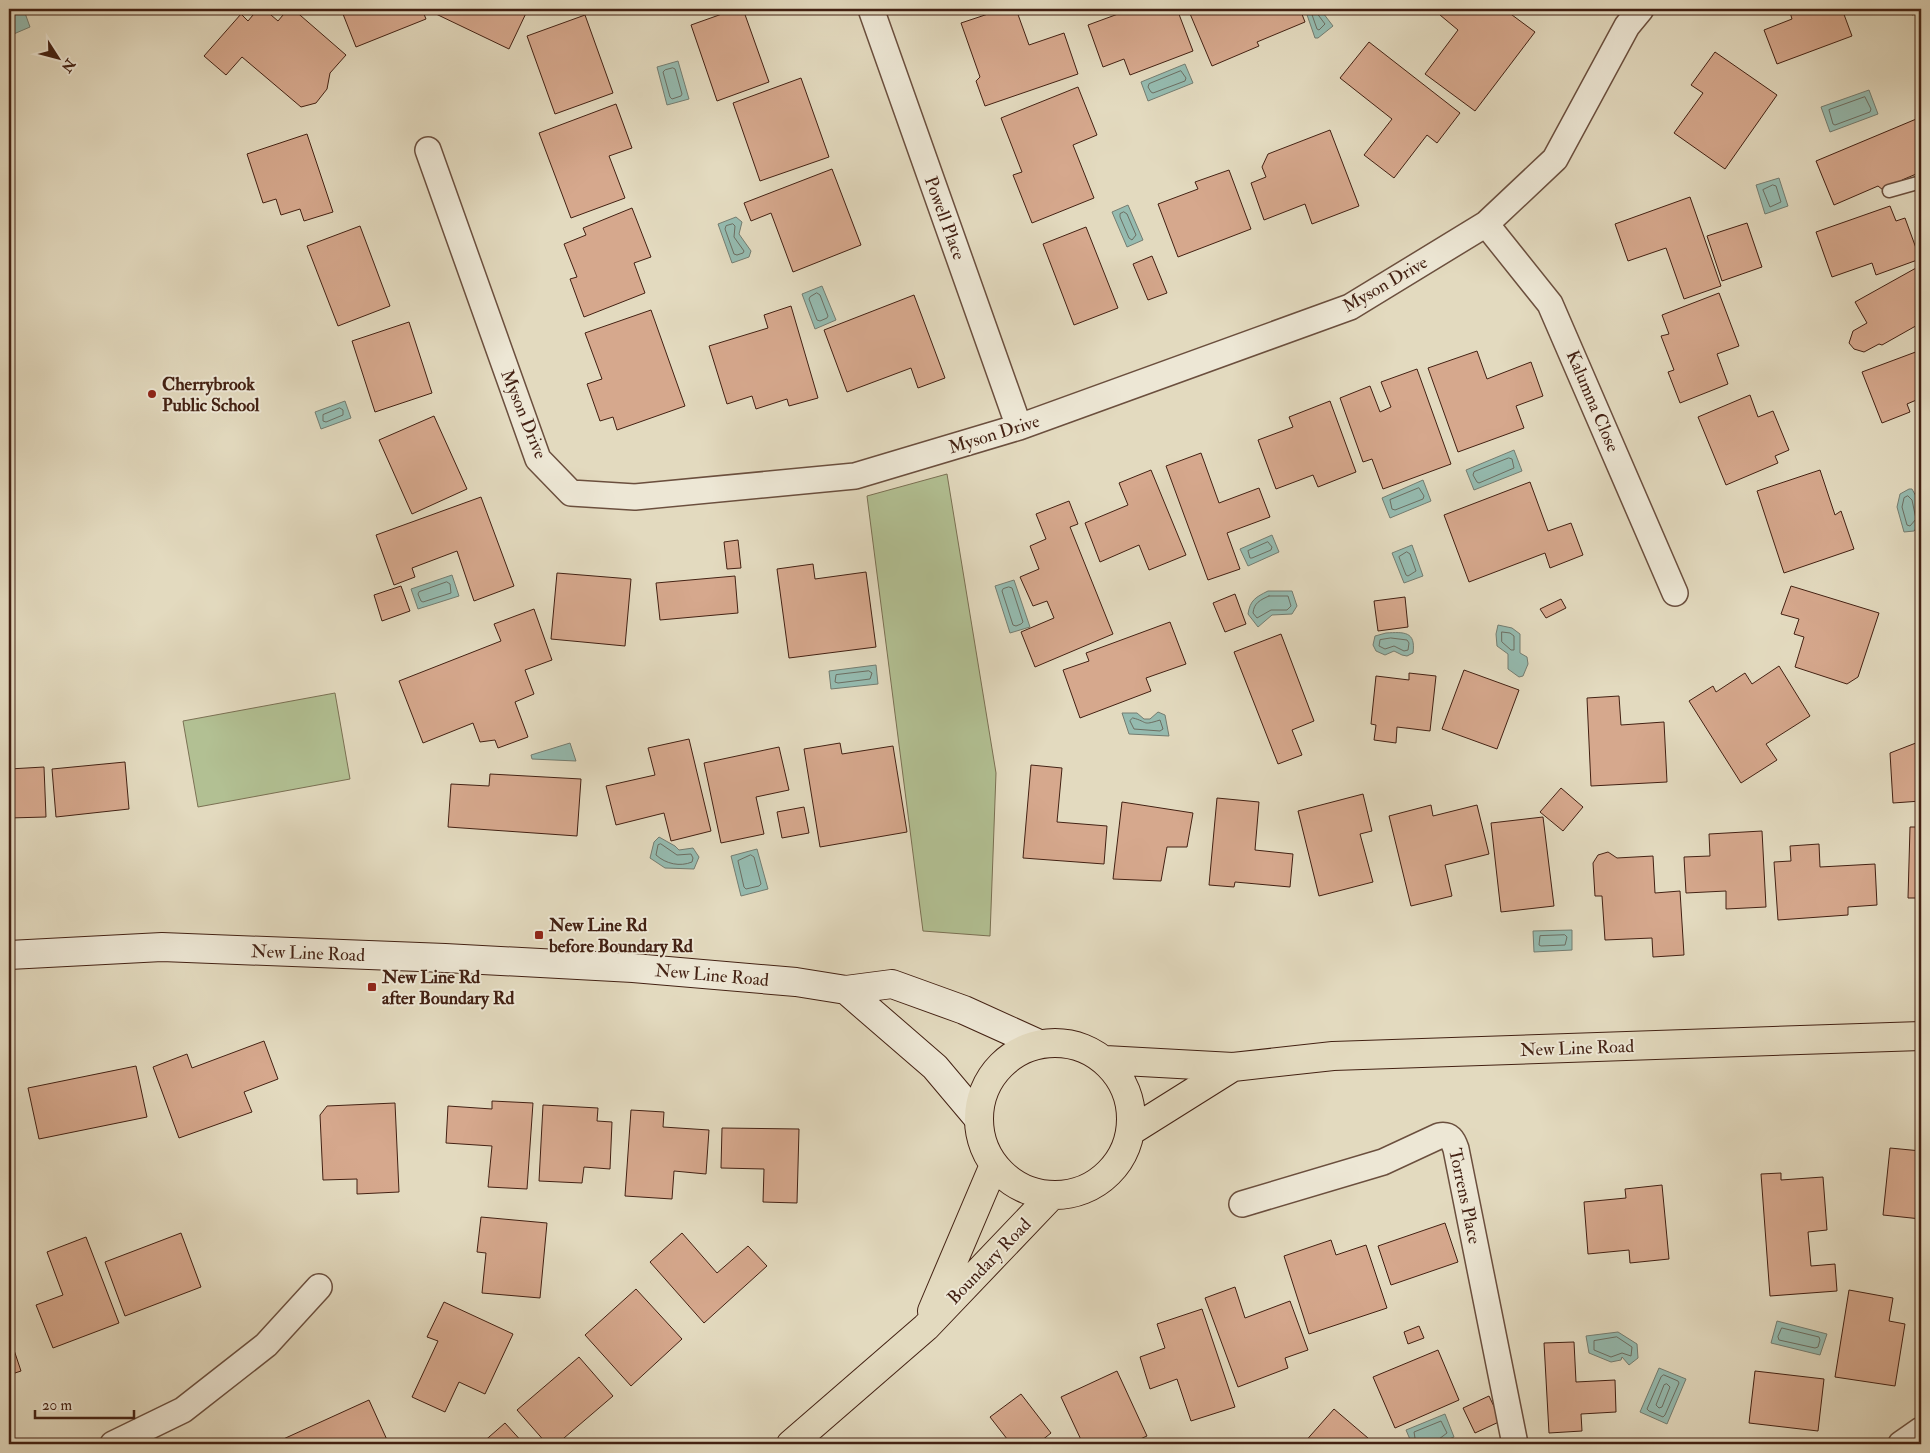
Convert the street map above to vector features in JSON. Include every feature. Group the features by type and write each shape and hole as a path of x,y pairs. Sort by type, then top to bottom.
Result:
{"main road":[{"name":"New Line Road","path":"9,955 162,947 633,968 796,982 846,990 892,984 964,1010 1039,1044"},
{"path":"846,990 935,1067 978,1118"},
{"name":"New Line Road","path":"1105,1060 1233,1066 1333,1056 1921,1036"},
{"path":"1062,1042 1085,1048 1105,1060 1122,1080 1130,1104 1131,1131 1122,1157 1104,1178 1079,1192 1052,1196 1030,1191 1010,1181 994,1165 983,1143 978,1118 983,1093 996,1071 1015,1054 1039,1044 1062,1042"},
{"name":"New Line Road","path":"1131,1131 1233,1066"},
{"name":"Boundary Road","path":"926,1327 994,1165"},
{"name":"Boundary Road","path":"791,1444 926,1327 1052,1196"}],"street":[{"name":"Powell Place","path":"871,9 1019,427"},
{"name":"Myson Drive","path":"428,150 538,459 571,493 635,497 855,476 1019,427 1350,307 1486,224 1555,159 1627,26 1641,9"},
{"name":"Kalumna Close","path":"1486,224 1550,304 1675,593"},
{"name":"Torrens Place","path":"1242,1204 1383,1162 1440,1136 1445,1135 1454,1140 1515,1444"},
{"path":"113,1444 183,1410 266,1345 319,1287"},
{"path":"1901,1444 1921,1430"}],"lane":[{"path":"1889,190 1921,182"}],"green space":[{"path":"947,474 996,773 990,936 923,931 867,496"},
{"path":"335,693 350,779 198,807 183,721"}],"water":[{"path":"1305,9 1320,9 1333,26 1318,38 1315,38"},
{"path":"25,13 30,27 9,36 9,15"},
{"path":"678,61 689,99 667,105 657,67"},
{"path":"1185,64 1193,83 1148,101 1141,82"},
{"path":"1869,90 1878,114 1830,132 1821,107"},
{"path":"1779,178 1788,206 1765,214 1756,185"},
{"path":"1128,205 1143,240 1127,247 1112,212"},
{"path":"736,217 742,222 739,234 751,251 749,257 732,263 718,224"},
{"path":"822,286 836,320 815,329 802,294"},
{"path":"345,401 351,418 321,429 315,412"},
{"path":"1514,450 1522,471 1474,490 1466,470"},
{"path":"1423,480 1431,501 1390,518 1382,498"},
{"path":"1912,489 1917,498 1920,523 1914,531 1904,532 1897,507 1900,494"},
{"path":"1272,535 1279,552 1248,566 1240,549"},
{"path":"1412,545 1423,576 1404,583 1392,553"},
{"path":"452,575 459,596 418,609 411,589"},
{"path":"1014,580 1030,627 1010,633 995,586"},
{"path":"1268,591 1292,591 1297,606 1292,614 1272,615 1258,627 1248,614 1250,605 1260,595"},
{"path":"1498,625 1512,628 1520,634 1520,653 1527,657 1528,664 1523,676 1519,677 1508,669 1508,654 1497,646 1496,634"},
{"path":"1386,633 1407,634 1413,640 1413,653 1407,656 1394,651 1385,655 1376,651 1373,645 1375,636"},
{"path":"876,665 878,684 831,689 829,671"},
{"path":"1158,712 1165,715 1169,736 1129,734 1122,713 1137,713 1144,719 1150,719"},
{"path":"570,743 576,761 532,759 531,755"},
{"path":"659,837 679,850 693,848 699,857 694,869 665,868 650,858 654,842"},
{"path":"757,849 768,889 741,896 731,856"},
{"path":"1572,930 1572,950 1534,952 1533,931"},
{"path":"1777,1321 1827,1334 1820,1355 1771,1343"},
{"path":"1618,1332 1637,1344 1638,1358 1629,1365 1622,1357 1621,1360 1611,1362 1589,1353 1586,1336"},
{"path":"1659,1368 1686,1379 1667,1424 1640,1412"},
{"path":"1445,1414 1454,1437 1437,1444 1412,1444 1406,1430"}],"building":[{"path":"258,9 264,9 278,21 288,9 293,9 346,55 330,73 327,89 316,103 301,107 242,57 226,75 204,56 241,14 248,21"},
{"path":"341,9 422,9 426,19 356,47"},
{"path":"439,9 528,9 509,49 436,14"},
{"path":"736,9 743,9 769,82 717,101 691,25"},
{"path":"1003,9 1016,9 1029,45 1064,33 1078,74 985,106 976,81 980,77 961,23"},
{"path":"1117,9 1177,9 1193,51 1130,75 1124,59 1103,67 1088,25 1118,14"},
{"path":"1188,9 1300,9 1305,22 1257,42 1259,46 1212,66"},
{"path":"1445,9 1504,9 1535,32 1475,111 1425,74 1458,30 1440,15"},
{"path":"1789,9 1842,9 1852,36 1777,64 1764,30 1792,19"},
{"path":"1910,9 1921,9 1921,11 1912,15"},
{"path":"585,15 613,93 555,114 527,36"},
{"path":"1369,42 1460,113 1437,143 1427,135 1394,178 1364,155 1392,119 1340,78"},
{"path":"1715,52 1777,95 1725,169 1674,133 1703,93 1691,85"},
{"path":"801,78 829,157 760,181 733,103"},
{"path":"1078,87 1097,135 1073,145 1094,198 1032,223 1013,175 1022,172 1001,118"},
{"path":"616,104 632,148 609,156 625,198 571,218 539,133"},
{"path":"1921,117 1921,172 1902,180 1897,187 1883,190 1878,186 1834,205 1816,161"},
{"path":"1330,130 1359,206 1312,224 1305,204 1264,220 1251,183 1266,177 1262,167 1268,154"},
{"path":"307,134 333,212 304,221 300,209 281,215 276,199 263,203 247,154"},
{"path":"832,169 861,245 793,272 771,213 751,221 744,203"},
{"path":"1229,170 1251,229 1178,257 1158,204 1198,189 1195,182"},
{"path":"1690,197 1721,286 1684,299 1666,248 1628,261 1615,224"},
{"path":"1890,206 1896,221 1905,218 1920,259 1876,275 1872,263 1832,277 1816,232"},
{"path":"632,208 651,257 634,263 645,293 584,317 570,279 577,277 564,244 586,235 583,228"},
{"path":"1747,223 1762,267 1722,281 1707,236"},
{"path":"360,226 390,306 338,326 307,246"},
{"path":"1086,227 1118,308 1074,325 1043,244"},
{"path":"1152,256 1167,293 1148,300 1133,264"},
{"path":"1916,268 1921,277 1921,323 1882,345 1879,344 1864,352 1854,349 1849,343 1853,331 1867,323 1855,302"},
{"path":"1719,293 1739,346 1717,354 1728,384 1680,403 1668,372 1674,370 1661,336 1669,334 1662,315"},
{"path":"914,295 945,378 918,388 911,368 847,392 824,330"},
{"path":"791,306 818,398 789,406 787,399 756,409 752,396 727,404 709,346 768,328 764,315"},
{"path":"651,310 685,406 617,430 613,417 600,421 587,384 602,379 585,333"},
{"path":"409,322 432,393 375,412 352,341"},
{"path":"1921,350 1921,398 1907,404 1910,412 1882,423 1862,372"},
{"path":"1477,351 1487,379 1531,362 1543,396 1516,406 1524,428 1458,452 1428,368"},
{"path":"1417,369 1451,464 1383,489 1372,459 1363,462 1340,398 1370,386 1380,412 1391,407 1381,382"},
{"path":"1750,395 1758,417 1773,411 1789,450 1775,456 1778,463 1726,485 1698,417"},
{"path":"1330,401 1356,472 1318,487 1313,475 1276,489 1258,440 1293,427 1289,417"},
{"path":"434,416 467,489 412,514 379,440"},
{"path":"1201,453 1219,503 1259,488 1270,517 1227,533 1240,569 1208,580 1166,466"},
{"path":"1151,470 1186,555 1149,570 1139,545 1100,562 1085,523 1128,505 1119,483"},
{"path":"1820,470 1835,515 1841,511 1854,549 1784,573 1757,491"},
{"path":"1530,482 1548,531 1571,523 1583,555 1550,568 1545,553 1469,582 1444,515"},
{"path":"481,497 514,586 474,601 457,551 412,568 415,577 394,585 376,535"},
{"path":"1069,501 1078,524 1070,527 1113,634 1035,667 1021,632 1054,618 1047,601 1033,606 1020,577 1039,569 1030,546 1046,539 1036,514"},
{"path":"738,540 741,568 727,569 724,542"},
{"path":"813,564 815,579 866,572 876,647 789,658 777,569"},
{"path":"557,573 631,579 625,646 551,639"},
{"path":"735,576 738,613 660,620 656,583"},
{"path":"401,586 410,611 382,621 374,595"},
{"path":"1791,586 1879,613 1858,677 1847,684 1795,667 1804,637 1794,634 1799,619 1781,614"},
{"path":"1235,594 1246,624 1225,632 1213,603"},
{"path":"1405,597 1408,627 1378,631 1374,601"},
{"path":"1561,599 1566,608 1546,618 1540,609"},
{"path":"534,609 552,660 525,670 534,694 515,702 528,737 498,748 495,740 480,742 473,723 423,743 399,681 501,641 494,624"},
{"path":"1170,622 1186,664 1146,678 1151,691 1080,718 1063,670 1089,661 1086,653"},
{"path":"1281,634 1314,721 1292,730 1302,755 1278,764 1234,652"},
{"path":"1779,666 1810,716 1766,744 1777,760 1741,783 1689,701 1713,686 1716,692 1745,673 1752,684"},
{"path":"1464,670 1519,690 1497,749 1442,729"},
{"path":"1409,673 1436,676 1430,731 1397,727 1396,743 1374,740 1376,725 1371,724 1376,676 1409,680"},
{"path":"1619,696 1621,725 1664,722 1667,782 1591,786 1587,698"},
{"path":"689,739 711,831 671,841 664,813 616,825 606,786 655,775 648,748"},
{"path":"1921,741 1921,801 1893,803 1890,753"},
{"path":"840,743 842,754 893,746 907,832 820,847 804,749"},
{"path":"779,747 789,790 756,797 764,834 721,843 704,763"},
{"path":"125,762 129,809 56,817 52,769"},
{"path":"1031,765 1062,768 1057,822 1107,826 1104,864 1023,858"},
{"path":"44,767 46,817 9,818 9,769"},
{"path":"490,774 581,779 577,836 448,827 451,784 489,786"},
{"path":"1561,788 1583,807 1563,831 1540,812"},
{"path":"1363,794 1372,831 1360,834 1373,882 1319,896 1298,811"},
{"path":"1217,798 1259,802 1255,850 1293,854 1290,887 1235,882 1234,887 1209,885"},
{"path":"1122,802 1193,813 1187,847 1167,847 1161,881 1113,879"},
{"path":"1431,805 1433,816 1477,805 1489,854 1445,865 1452,896 1411,906 1389,816"},
{"path":"804,807 809,833 782,838 777,812"},
{"path":"1543,817 1554,906 1501,912 1491,823"},
{"path":"1910,827 1921,827 1921,898 1908,898"},
{"path":"1762,831 1766,907 1726,909 1726,891 1686,893 1684,857 1710,856 1709,834"},
{"path":"1819,844 1820,867 1875,864 1877,905 1848,907 1848,915 1778,920 1774,862 1791,861 1790,846"},
{"path":"1608,852 1617,858 1653,856 1655,893 1680,891 1684,955 1653,957 1652,938 1605,940 1602,896 1595,896 1593,863 1598,855"},
{"path":"264,1041 278,1079 244,1092 252,1112 179,1138 153,1067 187,1054 192,1068"},
{"path":"136,1066 147,1117 39,1139 28,1088"},
{"path":"492,1101 533,1103 527,1189 488,1187 492,1146 446,1143 448,1106 492,1109"},
{"path":"395,1103 399,1192 357,1194 357,1179 323,1180 320,1115 327,1106"},
{"path":"543,1105 598,1108 597,1121 612,1122 610,1169 584,1167 582,1183 539,1181"},
{"path":"631,1110 664,1112 663,1127 709,1130 706,1174 674,1171 672,1199 625,1196"},
{"path":"722,1128 799,1129 797,1203 763,1202 764,1169 721,1168"},
{"path":"1890,1148 1921,1151 1921,1219 1883,1215"},
{"path":"1781,1173 1781,1180 1823,1177 1827,1230 1808,1232 1811,1266 1835,1264 1837,1291 1770,1296 1761,1174"},
{"path":"1662,1185 1669,1259 1630,1263 1629,1250 1588,1254 1584,1202 1626,1198 1625,1189"},
{"path":"481,1217 547,1223 540,1298 482,1293 486,1253 477,1252"},
{"path":"1445,1223 1458,1262 1391,1285 1378,1246"},
{"path":"181,1233 201,1287 125,1316 105,1262"},
{"path":"682,1233 717,1273 748,1246 767,1266 704,1323 650,1262"},
{"path":"86,1237 119,1323 53,1348 36,1305 63,1295 47,1252"},
{"path":"1331,1240 1336,1255 1366,1245 1387,1308 1309,1334 1284,1256"},
{"path":"1235,1287 1245,1318 1290,1301 1308,1350 1285,1358 1288,1368 1238,1387 1205,1298"},
{"path":"636,1289 682,1339 631,1386 585,1335"},
{"path":"1849,1290 1893,1298 1889,1321 1905,1324 1895,1386 1835,1377"},
{"path":"444,1302 513,1334 485,1394 459,1382 445,1412 412,1397 438,1341 427,1337"},
{"path":"1202,1309 1235,1407 1191,1421 1177,1379 1150,1389 1140,1357 1165,1348 1157,1324"},
{"path":"1419,1326 1424,1338 1408,1344 1404,1332"},
{"path":"9,1335 21,1371 9,1375"},
{"path":"1574,1342 1576,1382 1615,1380 1616,1412 1581,1414 1582,1431 1549,1433 1544,1343"},
{"path":"1438,1350 1459,1400 1395,1428 1373,1377"},
{"path":"579,1357 613,1396 557,1444 547,1444 517,1410"},
{"path":"1117,1371 1147,1436 1129,1444 1083,1444 1061,1397"},
{"path":"1755,1371 1824,1379 1818,1431 1749,1423"},
{"path":"1021,1394 1051,1433 1041,1441 1043,1444 1011,1444 990,1417"},
{"path":"1489,1396 1501,1421 1475,1433 1463,1408"},
{"path":"369,1400 388,1442 384,1444 280,1444 279,1441"},
{"path":"1334,1409 1375,1444 1303,1444"},
{"path":"505,1423 524,1444 481,1444"}],"place":[{"name":"Cherrybrook Public School","path":"152,394"},
{"name":"New Line Rd before Boundary Rd","path":"539,935"},
{"name":"New Line Rd after Boundary Rd","path":"372,987"}]}
